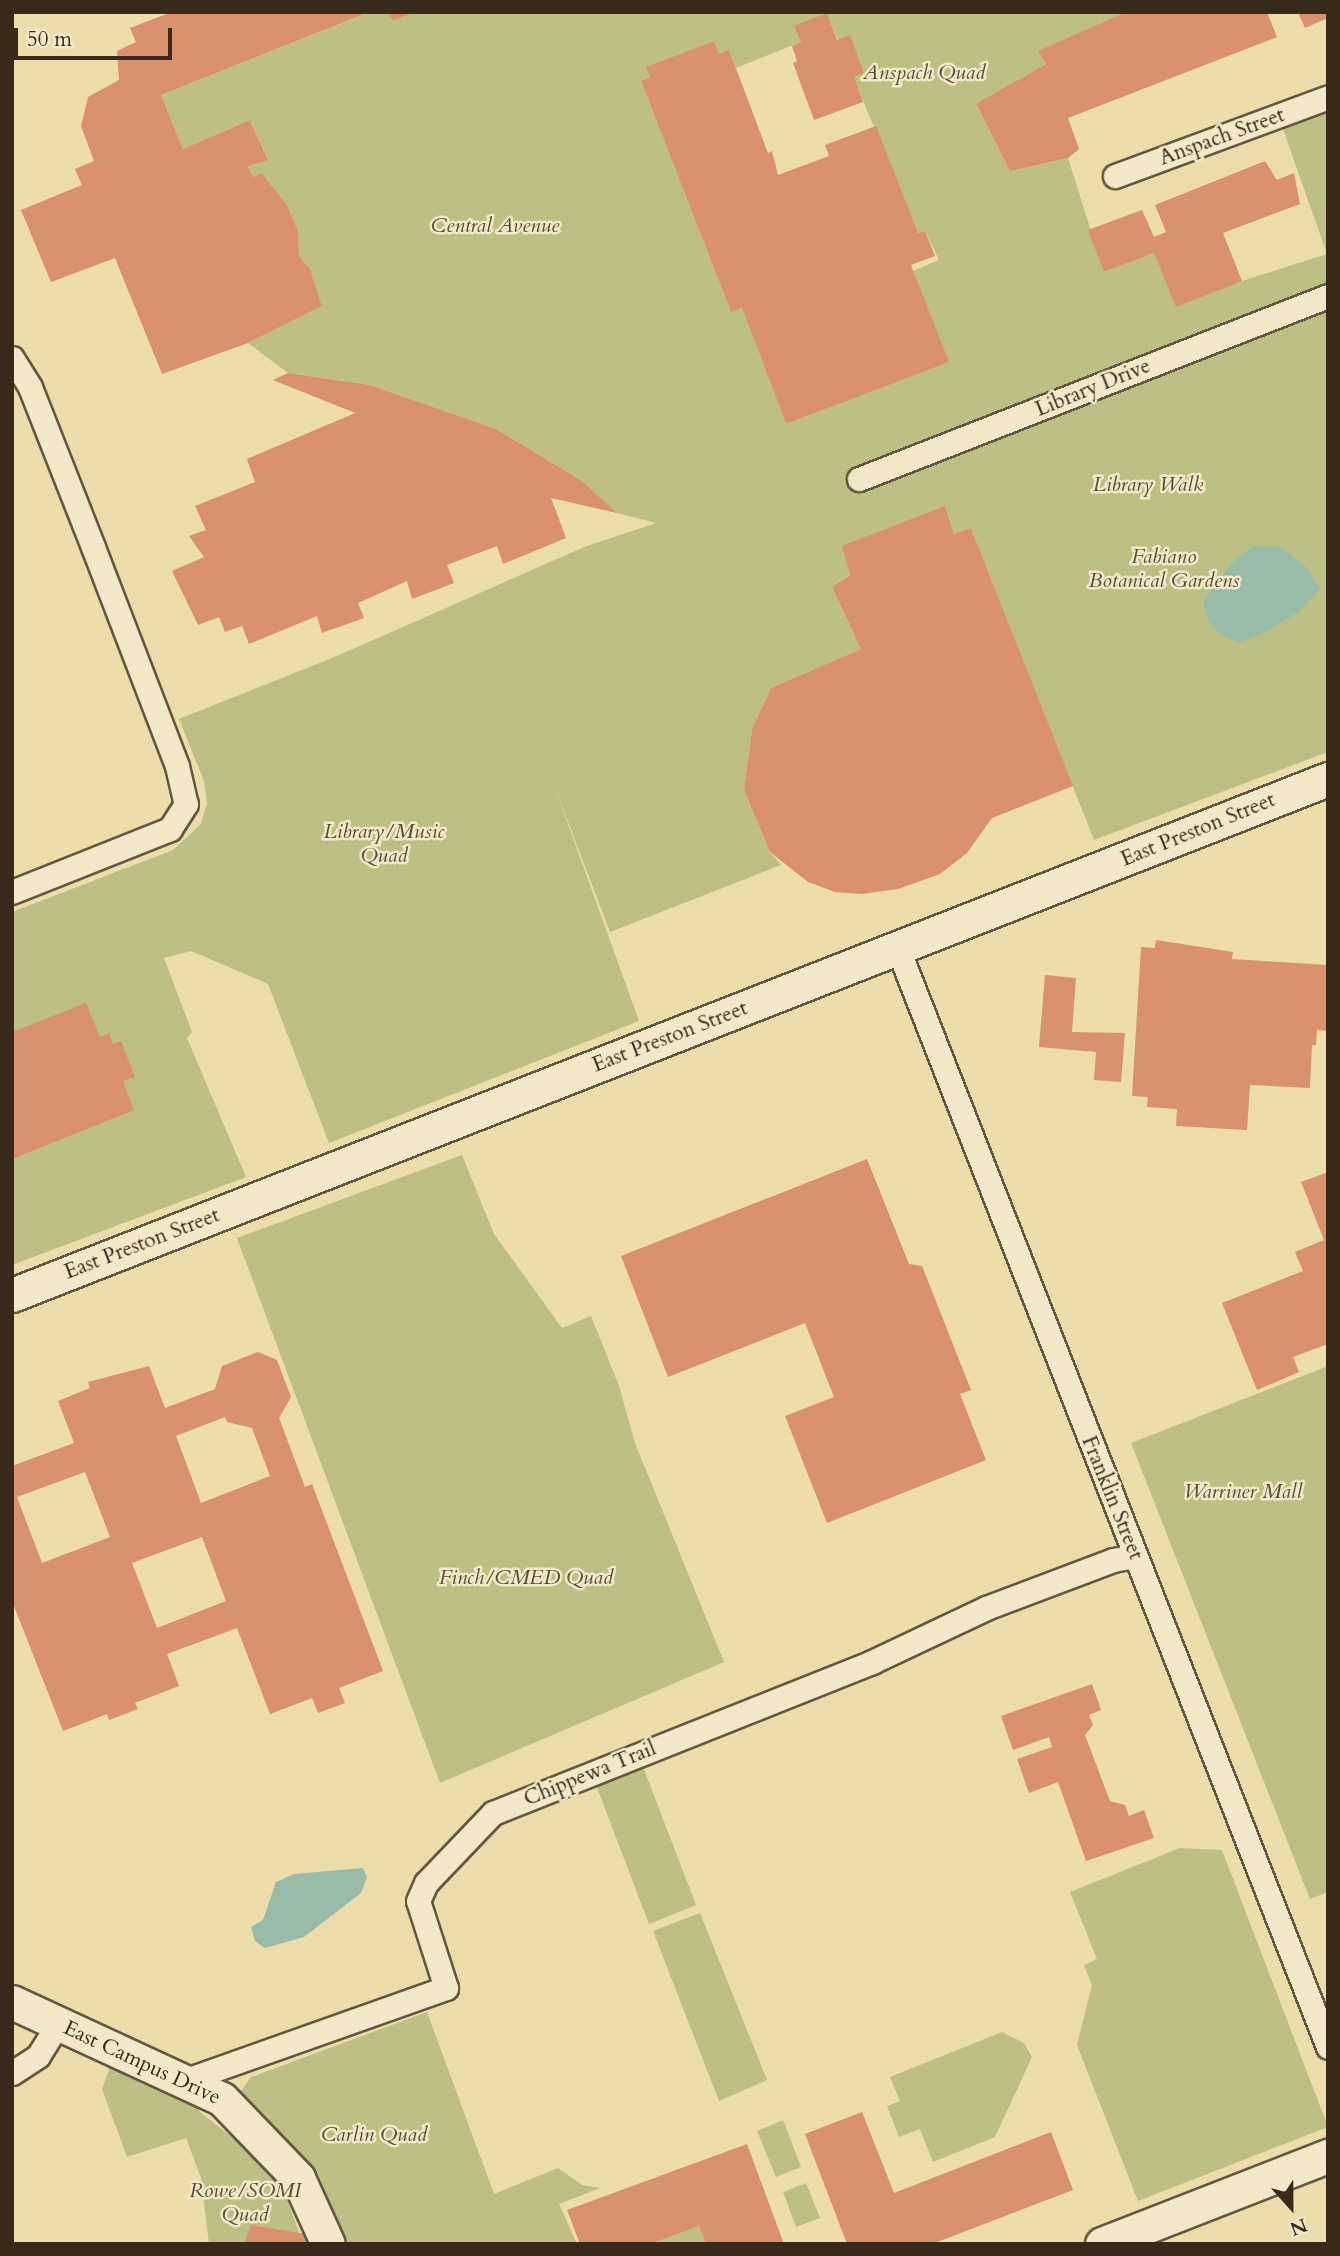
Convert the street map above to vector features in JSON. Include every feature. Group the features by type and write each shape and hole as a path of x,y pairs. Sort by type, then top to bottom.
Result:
{"street":[{"name":"Anspach Street","path":"1115,176 1328,97"},
{"name":"Library Drive","path":"859,479 1328,296"},
{"path":"12,358 30,387 186,797 185,811 170,829 12,892"},
{"name":"East Preston Street","path":"12,1295 1328,779"},
{"name":"Franklin Street","path":"898,949 1328,2047"},
{"name":"Chippewa Trail","path":"186,2080 446,1988 418,1901 426,1883 446,1858 493,1813 872,1662 986,1608 1113,1560 1136,1556"},
{"name":"East Campus Drive","path":"12,2002 186,2080 233,2108 286,2162 307,2193 328,2244"},
{"path":"12,2073 38,2056 58,2024"},
{"path":"1122,2240 1328,2156"}],"green space":[{"path":"371,12 387,12 393,21 415,12 1126,12 1039,51 1046,64 976,105 1010,171 1068,158 1104,272 1154,253 1242,281 1327,254 1278,115 1328,97 1328,752 1094,840 971,528 954,534 945,507 832,587 861,649 771,688 752,729 744,790 770,852 781,865 610,932 554,785 639,1021 329,1143 268,984 191,951 164,958 192,1032 187,1038 246,1177 12,1265 12,912 173,850 201,824 207,803 204,781 179,719 337,656 584,547 656,523 617,513 582,481 496,429 370,385 288,373 248,343 322,306 310,269 299,256 298,231 287,205 262,173 253,177 248,166 268,159 250,120 183,149 161,95","holes":["827,14 918,233 925,231 939,260 913,271 948,362 786,424 742,308 731,312 641,81 650,77 647,67 714,41 719,54 729,50 736,68 801,42 795,26"]},
{"name":"Finch/CMED Quad","path":"462,1155 494,1234 562,1328 591,1316 619,1386 635,1443 724,1662 440,1783 237,1238"},
{"name":"Warriner Mall","path":"1328,1366 1328,1892 1310,1899 1131,1443"},
{"path":"643,1767 696,1905 649,1924 596,1785"},
{"path":"1180,1848 1222,1850 1328,2127 1138,2201 1077,2045 1092,1985 1084,1965 1097,1959 1070,1892"},
{"path":"700,1913 767,2080 719,2101 653,1931"},
{"name":"Carlin Quad","path":"427,2012 494,2194 558,2168 582,2185 600,2188 559,2204 577,2244 328,2244 241,2091 251,2077"},
{"path":"1002,2032 1024,2043 1032,2057 995,2137 933,2162 920,2129 899,2137 887,2106 900,2101 890,2077"},
{"name":"Rowe/SOMI Quad","path":"111,2064 194,2095 199,2111 278,2174 303,2244 209,2244 201,2178 186,2138 127,2157 102,2089"},
{"path":"783,2120 801,2167 776,2177 757,2131"},
{"path":"806,2183 820,2218 796,2227 783,2192"},
{"path":"699,2226 706,2244 651,2244"}],"shaded area":[{"path":"1253,546 1281,547 1307,568 1320,589 1299,612 1260,635 1239,642 1222,636 1208,621 1203,601 1232,563"},
{"path":"363,1868 367,1877 361,1893 304,1937 265,1948 255,1941 251,1927 263,1920 276,1882 294,1874"}],"building":[{"path":"172,12 370,12 161,95 183,149 250,120 268,160 248,166 253,177 262,173 287,205 298,231 299,256 310,269 322,306 248,343 162,374 115,258 51,282 21,210 82,185 75,169 94,161 81,126 88,97 119,80 117,51 136,42 130,28"},
{"path":"387,12 415,12 393,21"},
{"path":"1126,12 1267,12 1277,37 1068,118 1079,149 1068,158 1010,171 976,104 1046,64 1038,51"},
{"path":"1298,12 1328,12 1328,18 1305,28"},
{"path":"827,13 837,40 850,35 864,73 854,77 863,102 814,120 793,63 797,61 792,46 801,42 794,26"},
{"path":"714,41 719,54 729,50 768,153 772,151 778,175 829,156 825,145 876,126 918,233 925,231 935,256 911,265 949,362 786,424 742,308 731,312 641,81 650,77 646,67"},
{"path":"1265,161 1277,180 1294,173 1300,204 1223,233 1242,281 1176,307 1154,253 1104,272 1088,230 1142,210 1154,237 1166,232 1155,205"},
{"path":"288,373 370,385 496,429 582,481 617,513 551,498 566,538 503,564 497,546 447,565 454,583 412,599 407,581 358,603 364,618 322,633 317,616 249,644 242,626 225,632 219,617 198,625 172,571 204,557 189,536 206,530 195,506 255,482 247,459 355,413 273,380"},
{"path":"945,506 954,534 971,528 1073,786 992,818 967,853 940,874 898,889 862,894 835,892 808,882 770,852 744,790 752,729 771,688 861,649 832,587 850,575 842,546"},
{"path":"1156,940 1233,952 1232,959 1328,965 1328,1031 1317,1030 1316,1045 1312,1045 1310,1088 1250,1085 1247,1130 1176,1126 1177,1109 1147,1107 1148,1097 1132,1096 1141,947 1155,948"},
{"path":"1045,975 1076,978 1072,1032 1125,1033 1121,1082 1094,1080 1096,1052 1039,1047"},
{"path":"86,1003 100,1037 109,1033 113,1044 121,1041 135,1077 123,1081 134,1110 12,1159 12,1032"},
{"path":"867,1159 909,1264 922,1266 971,1390 960,1394 986,1460 827,1523 785,1416 834,1397 805,1323 668,1377 621,1256"},
{"path":"1328,1172 1328,1344 1293,1357 1299,1372 1257,1390 1222,1303 1303,1271 1295,1252 1324,1240 1301,1182"},
{"path":"258,1352 277,1360 291,1397 279,1418 305,1487 312,1484 383,1671 339,1688 345,1703 318,1713 312,1698 270,1714 237,1628 167,1654 179,1686 135,1703 138,1709 109,1720 107,1714 63,1731 12,1601 12,1466 74,1443 58,1401 90,1388 88,1382 149,1366 165,1408 215,1389 222,1366","holes":["225,1417 227,1422 252,1428 270,1476 201,1503 176,1436","85,1472 110,1537 42,1563 17,1497","202,1537 226,1601 157,1628 132,1563"]},
{"path":"1092,1684 1101,1710 1089,1715 1093,1725 1085,1735 1110,1801 1125,1805 1129,1816 1144,1810 1154,1838 1086,1861 1058,1782 1029,1793 1017,1759 1052,1747 1049,1737 1013,1750 1001,1716"},
{"path":"862,2112 894,2193 1051,2132 1073,2190 932,2244 847,2244 805,2134"},
{"path":"747,2144 784,2244 706,2244 699,2226 651,2244 580,2244 567,2210"},
{"path":"251,2225 312,2235 310,2244 244,2244"}],"park label":[{"name":"Anspach Quad","path":"924,73"},
{"name":"Central Avenue","path":"495,226"},
{"name":"Library Walk","path":"1148,485"},
{"name":"Fabiano Botanical Gardens","path":"1164,569"},
{"name":"Library/Music Quad","path":"384,844"}]}
